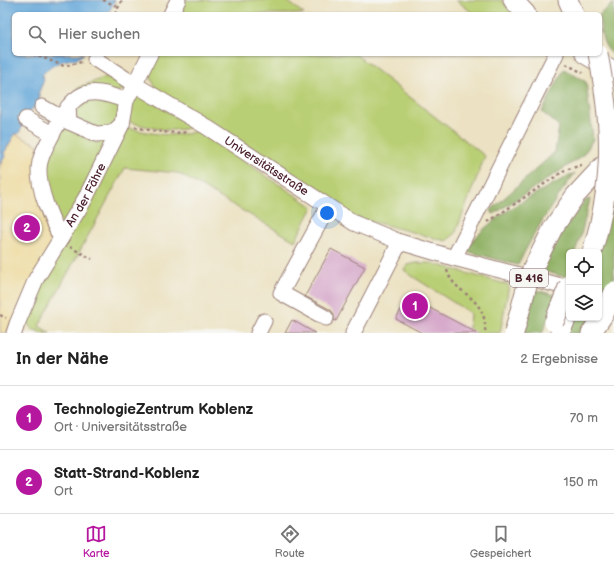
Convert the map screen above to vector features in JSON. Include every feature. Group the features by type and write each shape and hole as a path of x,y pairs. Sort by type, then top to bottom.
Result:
{"main road":[{"path":"513,0 524,12"},
{"path":"568,0 573,12"},
{"path":"579,0 585,12"},
{"path":"582,249 593,207 598,160 596,109 586,56"},
{"path":"589,56 614,71"},
{"path":"593,249 602,218 608,181 609,162 607,108 598,56"},
{"name":"B 416","path":"514,333 530,274 553,228 575,196 614,154"},
{"path":"591,333 606,303 614,292"},
{"path":"559,325 566,298"}],"street":[{"path":"172,12 178,0"},
{"name":"An der Fähre","path":"14,333 16,324 36,279 85,199 122,124 126,101 149,56"},
{"path":"451,262 555,56"},
{"name":"Universitätsstraße","path":"94,59 204,126 354,223 451,262 566,286"},
{"path":"60,239 50,214 39,178 42,153 52,134 66,116 72,102 80,96 90,92 101,92 126,101"},
{"path":"42,107 66,116 96,134 112,133 122,124"},
{"path":"26,119 52,134"},
{"path":"326,318 281,294 328,207"},
{"path":"353,333 400,242"}],"path":[{"path":"103,0 119,7"},
{"path":"116,12 122,0"},
{"path":"38,56 64,66 94,59"},
{"path":"122,124 172,133 186,132 204,126"},
{"path":"485,224 565,170 586,164"},
{"path":"60,239 92,259"},
{"path":"451,262 447,271 451,279 478,305 484,315 486,327 485,333"}],"green space":[{"path":"185,0 286,0 301,12 179,12"},
{"path":"456,0 502,0 511,12 471,12"},
{"path":"614,3 614,55 606,47 602,37 602,12"},
{"path":"157,56 358,56 485,156 455,234 446,241 355,217 158,90 154,85 150,72"},
{"path":"564,69 586,82 593,139 581,157 494,214 490,211 555,152 559,126 542,112"},
{"path":"111,75 127,86 125,90 113,92 76,90 80,87"},
{"path":"135,91 192,127 167,130 126,121"},
{"path":"87,98 116,103 120,110 115,124 101,131 76,119 76,109"},
{"path":"63,126 97,143 110,139 63,228 43,181 46,155"},
{"path":"128,128 171,135 198,131 313,207 295,241 178,173 125,168 39,326 50,333 39,333 39,331 33,330 27,323 23,328 39,282"},
{"path":"575,173 544,218 518,265 466,251 474,239 500,216 531,196"},
{"path":"614,194 614,281 610,288 602,286 602,249 600,249"},
{"path":"590,199 576,249 566,249 566,277 543,271 545,263 554,245 584,201"},
{"path":"416,263 431,263 509,285 500,333 471,333 469,328 470,313 404,270 408,265"},
{"path":"536,290 558,296 542,333 524,333"},
{"path":"572,321 592,321 585,333 566,333"}],"sand":[{"path":"15,134 38,145 38,154 58,236 7,333 0,333 0,165 5,156 4,153"}],"water":[{"path":"0,0 115,0 109,12 12,12 12,56 81,56 75,60 71,59 57,63 42,75 44,80 38,94 40,95 39,99 45,102 40,110 33,107 19,133 15,134 4,153 5,156 0,165"}],"building":[{"path":"331,249 365,267 336,321 334,320 334,314 331,310 305,296"},
{"path":"408,296 477,333 422,333 396,319"},
{"path":"292,320 315,333 285,333"}],"place":[{"name":"Statt-Strand-Koblenz","path":"27,228"},
{"name":"TechnologieZentrum Koblenz","path":"415,306"}]}
